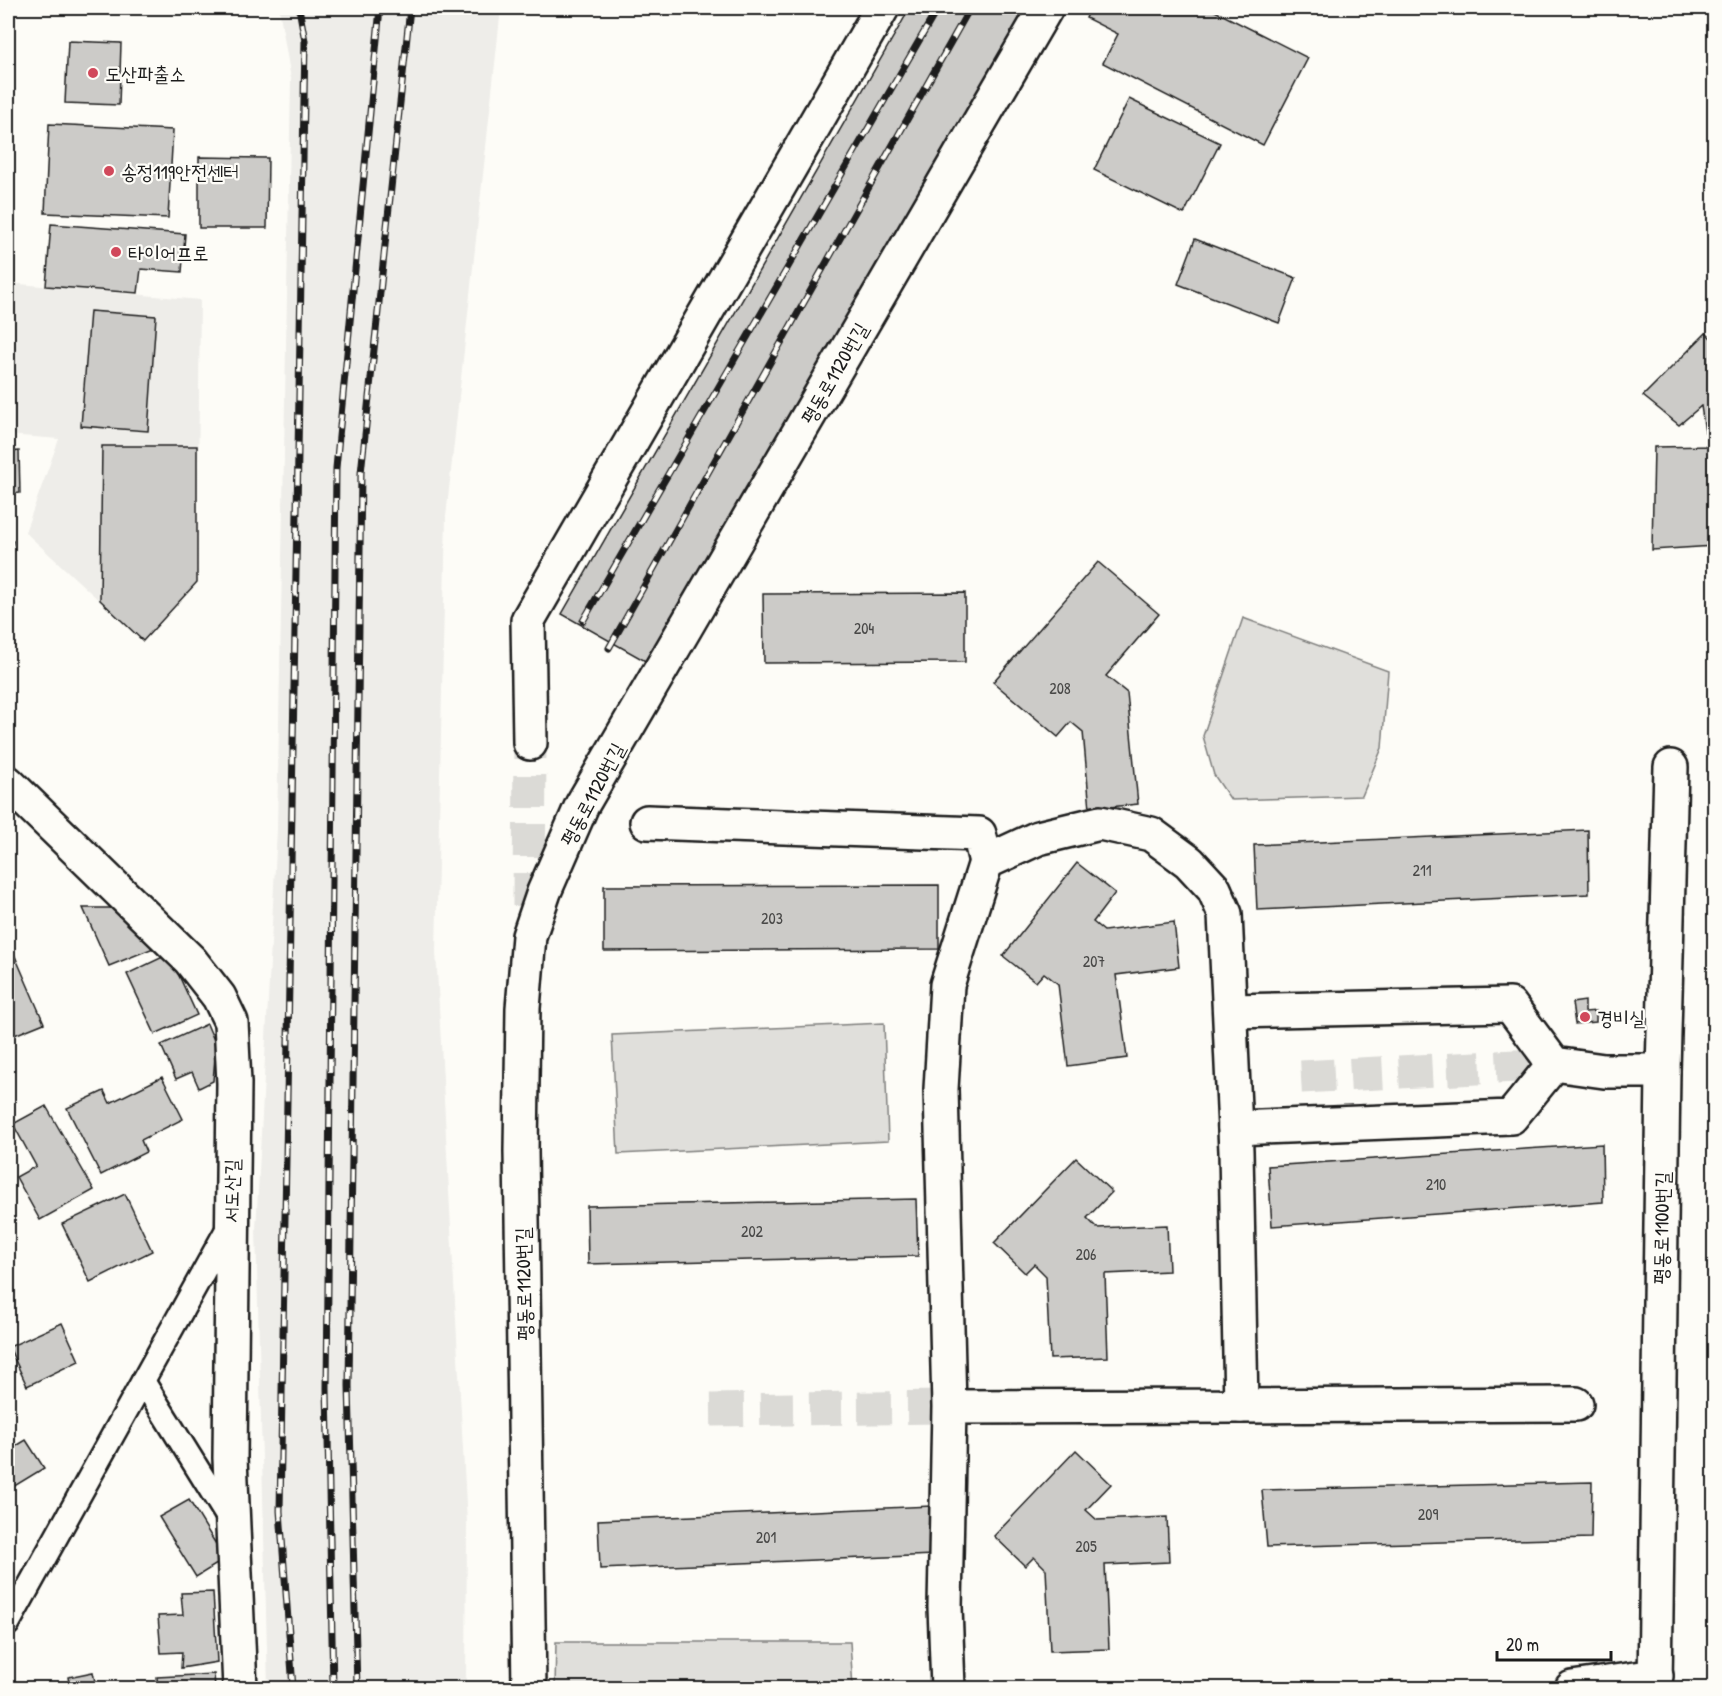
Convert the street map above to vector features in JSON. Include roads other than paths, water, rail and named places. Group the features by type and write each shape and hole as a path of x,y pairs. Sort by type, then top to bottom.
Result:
{"street":[{"path":"530,743 528,620 882,8"},
{"name":"평동로1120번길","path":"529,1689 521,1151 524,1008 529,921 582,805 1046,8"},
{"name":"평동로1100번길","path":"1656,1682 1663,1071 1671,767"},
{"name":"서도산길","path":"8,783 190,960 219,997 231,1022 234,1073 230,1224 230,1458 240,1689"},
{"path":"647,822 979,834 986,862 947,985 941,1089 949,1407 945,1607 948,1689"},
{"path":"986,862 1038,838 1100,824 1151,834 1189,862 1214,889 1225,914 1231,1011 1241,1406"},
{"path":"1231,1011 1510,1005 1554,1064 1604,1071 1663,1071"},
{"path":"1234,1128 1511,1117 1554,1064"},
{"path":"949,1407 1576,1404"},
{"path":"1572,1689 1656,1682"}],"lane":[{"path":"8,1624 230,1224"},
{"path":"143,1381 233,1525"}],"tunnel":[{"path":"529,906 530,743"},
{"path":"1301,1077 1554,1064"},
{"path":"711,1410 949,1407"}],"railway":[{"path":"293,1688 280,1511 305,41 299,8"},
{"path":"333,1688 327,1388 336,468 380,8"},
{"path":"357,1688 349,1386 361,473 410,8"},
{"path":"583,621 938,8"},
{"path":"609,648 970,8"}],"place":[{"name":"도산파출소","path":"93,73"},
{"name":"송정119안전센터","path":"109,171"},
{"name":"타이어프로","path":"116,252"},
{"name":"경비실","path":"1585,1017"}]}
